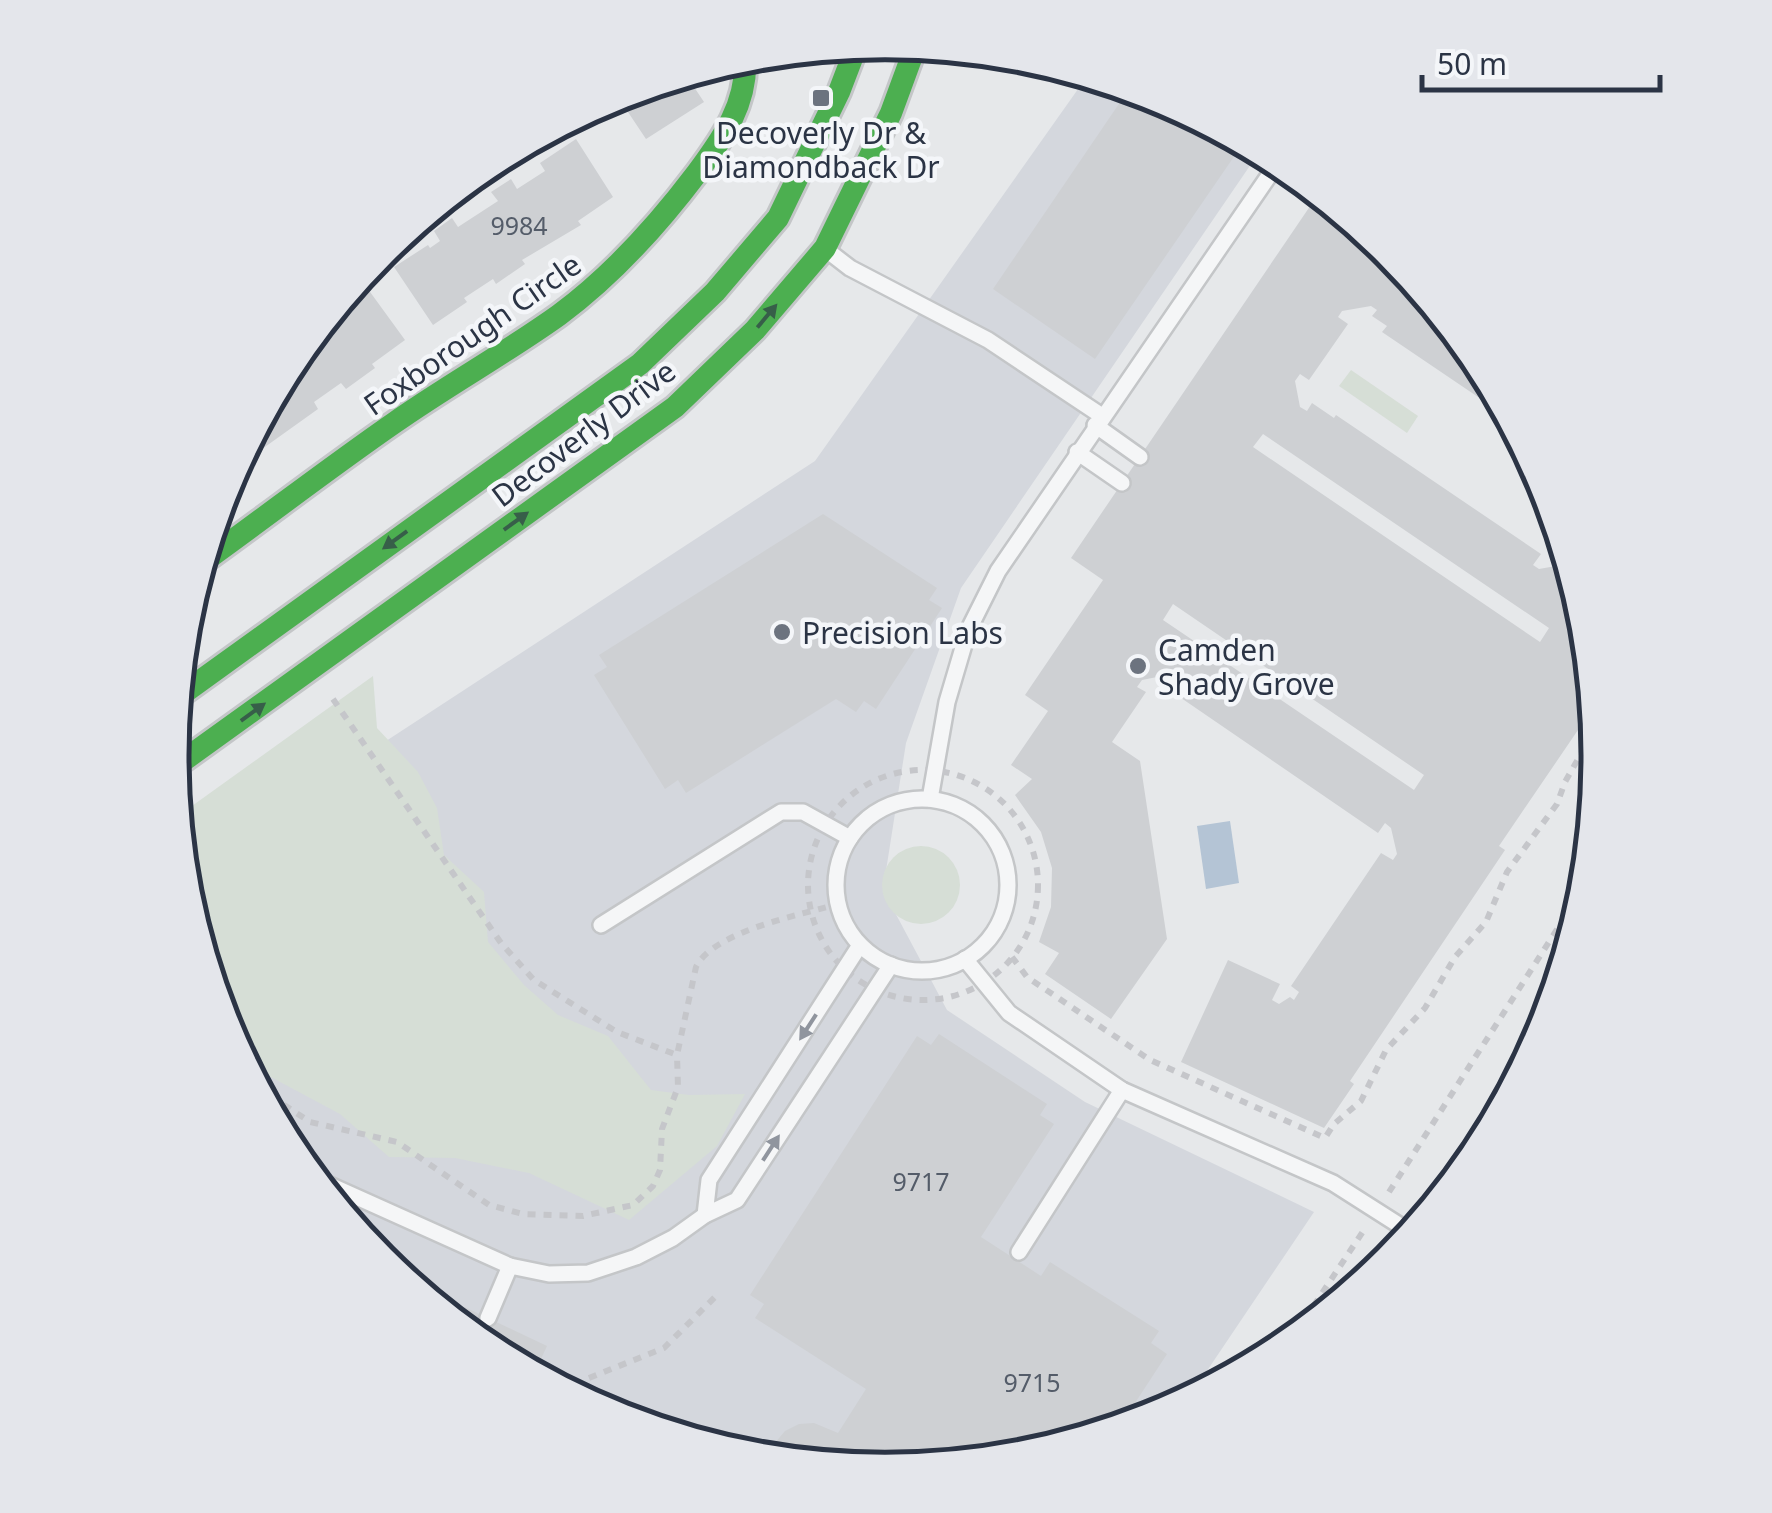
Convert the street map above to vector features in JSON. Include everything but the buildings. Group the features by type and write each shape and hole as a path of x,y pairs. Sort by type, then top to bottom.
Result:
{"street":[{"name":"Decoverly Drive","path":"193,686 640,364 702,304 778,218 851,61"},
{"name":"Decoverly Drive","path":"189,756 675,406 756,330 825,248 890,113 910,61"},
{"name":"Foxborough Circle","path":"221,548 451,384 559,314 622,262 672,207 730,125 745,95 748,74"}],"lane":[{"path":"930,799 947,702 968,632 998,570 1269,174"},
{"path":"825,248 850,268 988,340 1140,457"},
{"path":"1077,452 1122,483"},
{"path":"930,799 956,805 988,828 1006,862 1008,896 1003,916 979,950 938,970 919,971 892,965 860,944 844,922 838,904 838,865 850,838 872,815 895,803 930,799"},
{"path":"601,925 781,812 803,812 850,838"},
{"path":"705,1215 710,1180 860,944"},
{"path":"965,958 1009,1013 1122,1090 1333,1184 1400,1226"},
{"path":"339,1188 510,1266 549,1274 588,1273 658,1247 705,1215 738,1200 892,965"},
{"path":"1019,1252 1122,1090"},
{"path":"488,1318 510,1266"}],"path":[{"path":"333,699 501,943 534,980 617,1032 677,1055"},
{"path":"1012,958 1027,977 1150,1060 1325,1138 1334,1124 1361,1101 1386,1050 1425,1008 1455,957 1486,922 1508,872 1557,804 1570,772 1582,756"},
{"path":"935,772 968,779 990,791 1016,818 1034,852 1038,876 1038,903 1030,928 1012,958 983,983 954,996 928,1000 902,999 875,990 844,969 820,937 808,886 811,861 826,824 850,797 894,774 935,772"},
{"path":"282,1104 310,1122 397,1142 490,1205 523,1214 583,1216 633,1205 653,1186 660,1170 662,1129 678,1087 677,1055 702,954 742,934 838,904"},
{"path":"1314,1306 1563,921"},
{"path":"589,1378 664,1348 720,1292"}],"shaded area":[{"path":"1079,88 1153,113 1251,164 961,588 906,743 883,890 947,1010 1085,1102 1314,1212 1204,1376 1110,1416 1022,1440 932,1452 886,1453 840,1452 750,1440 619,1400 499,1336 394,1249 333,1181 307,1143 261,1065 243,1023 226,980 206,906 236,839 815,461"},
{"path":"1351,370 1418,416 1407,433 1339,386"},
{"path":"373,676 377,728 418,772 437,808 444,855 484,892 488,942 524,985 558,1015 608,1036 651,1090 689,1095 745,1094 717,1146 629,1220 529,1173 455,1158 389,1157 340,1114 266,1074 226,980 213,937 195,847 191,806"},
{"path":"921,846 936,849 948,858 957,870 957,900 948,912 936,921 921,924 906,921 894,912 885,900 882,885 885,870 894,858 906,849"}],"water":[{"path":"1230,821 1239,883 1206,889 1197,826"}],"traffic: fast":[{"path":"193,686 640,364 715,292 778,218 851,61"},
{"path":"189,756 675,407 755,330 825,248 891,113 910,61"},
{"path":"221,549 414,409 559,315 598,283 650,231 716,147 738,105 745,74"}],"place":[{"name":"Decoverly Dr & Diamondback Dr","path":"821,98"},
{"name":"Precision Labs","path":"782,632"},
{"name":"Camden Shady Grove","path":"1138,666"}]}
